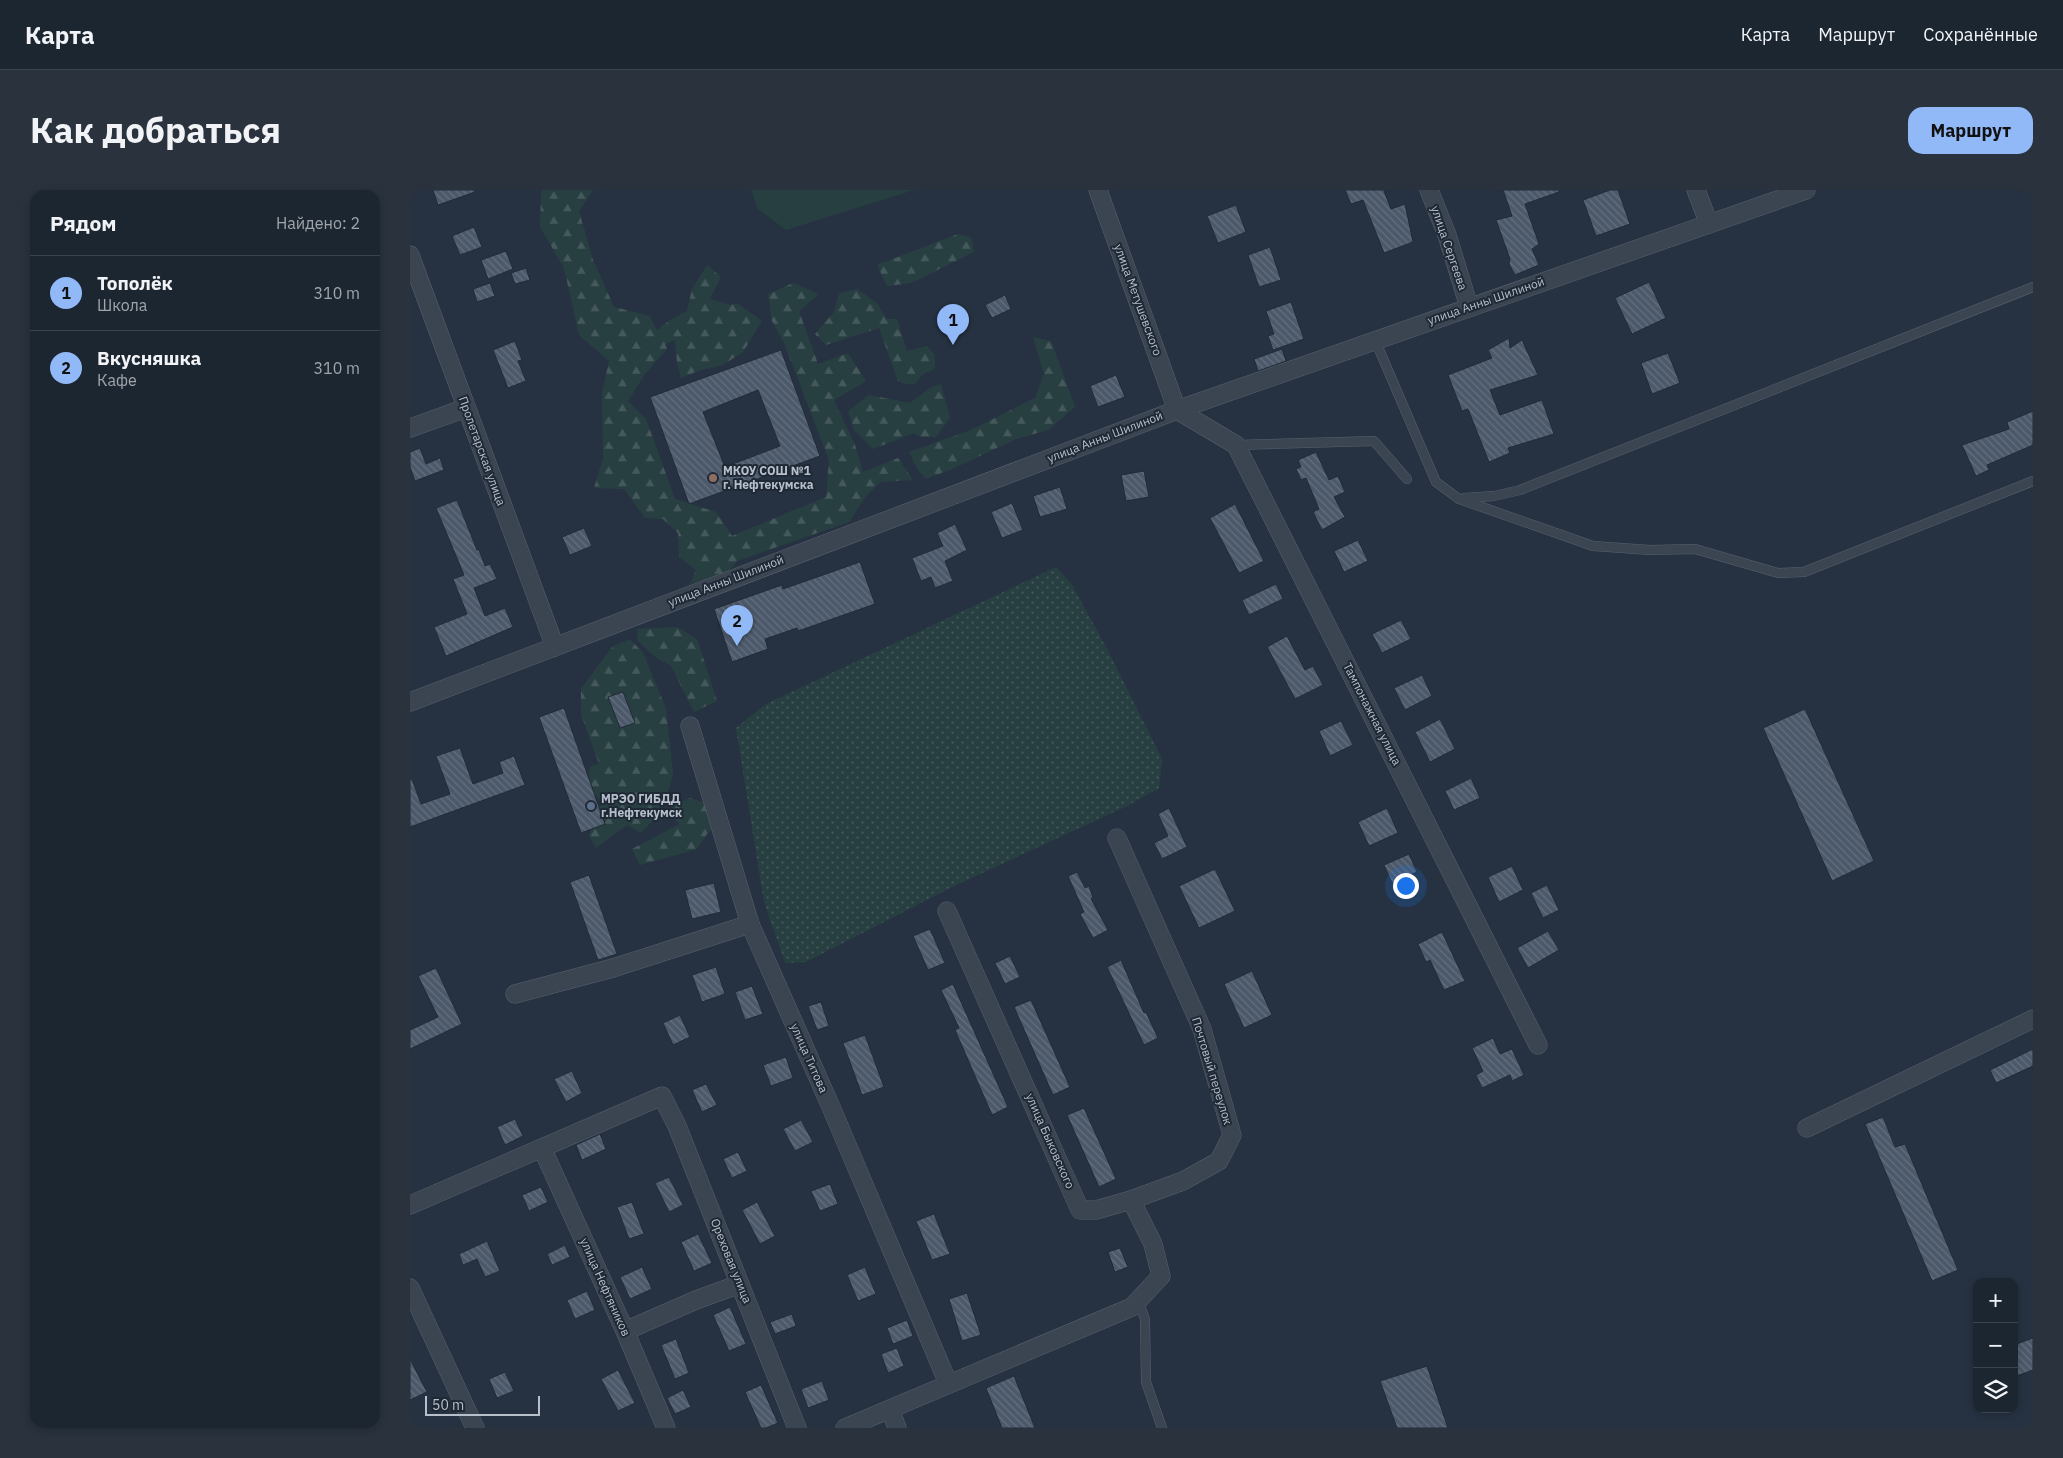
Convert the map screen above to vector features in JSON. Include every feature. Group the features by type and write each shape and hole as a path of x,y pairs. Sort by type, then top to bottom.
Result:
{"street":[{"name":"улица Метушевского","path":"1098,190 1177,410"},
{"name":"улица Сергеева","path":"1429,190 1447,234 1469,307"},
{"path":"1696,190 1709,224"},
{"name":"улица Анны Шилиной","path":"410,702 1177,410 1806,190"},
{"name":"Пролетарская улица","path":"410,255 555,647"},
{"path":"410,428 466,408"},
{"path":"1177,410 1236,444"},
{"name":"Тампонажная улица","path":"1236,444 1538,1045"},
{"name":"улица Титова","path":"690,726 750,924 831,1107 948,1383"},
{"name":"Почтовый переулок","path":"1117,838 1202,1029 1232,1135 1219,1161 1183,1181 1131,1200"},
{"name":"улица Быковского","path":"947,911 1080,1210 1096,1210 1131,1200"},
{"path":"515,994 613,968 750,924"},
{"path":"1806,1128 2033,1019"},
{"name":"Ореховая улица","path":"542,1148 662,1096 677,1126 797,1428"},
{"path":"410,1205 542,1148"},
{"name":"улица Нефтяников","path":"542,1148 626,1331 666,1428"},
{"path":"845,1428 1135,1304 1161,1276 1154,1244 1131,1200"},
{"path":"626,1331 696,1300 740,1284"},
{"path":"410,1288 475,1428"},
{"path":"890,1409 897,1428"}],"lane":[{"path":"1459,499 1494,496 1520,490 2033,287"},
{"path":"1374,340 1436,482 1459,499 1594,546 1650,550 1695,549 1778,573 1804,572 2033,481"},
{"path":"1236,444 1374,441 1407,479"},
{"path":"1135,1304 1145,1319 1146,1382 1162,1428"}],"green space":[{"path":"541,190 593,190 579,211 593,260 614,307 650,316 657,330 687,311 692,289 707,265 721,277 710,299 730,305 737,303 762,321 743,352 723,365 698,371 681,378 677,363 675,340 665,344 667,349 645,374 628,401 646,419 675,499 716,512 732,536 826,497 829,460 784,343 772,321 768,294 793,283 819,294 799,311 818,364 848,353 866,381 834,400 855,445 863,472 898,458 913,480 880,482 866,496 849,522 737,561 727,573 690,584 696,570 679,557 678,533 663,519 645,518 624,489 594,488 603,459 602,393 609,361 579,335 564,268 540,227"},
{"path":"751,190 914,190 786,230 758,209"},
{"path":"958,234 971,237 974,252 911,283 887,286 877,265"},
{"path":"857,289 878,304 886,319 897,319 907,351 927,346 935,355 935,368 922,375 915,384 905,384 898,381 879,328 826,345 815,334 834,312 839,293"},
{"path":"1033,337 1051,341 1075,407 1048,430 1016,439 926,479 917,469 909,452 971,430 1035,398 1044,374"},
{"path":"941,384 950,418 936,437 921,437 914,433 873,449 854,430 848,411 869,395 910,403 930,388"},
{"path":"1056,567 1071,583 1107,649 1162,759 1159,788 1127,806 954,886 806,962 785,963 764,902 736,728 766,704"},
{"path":"677,627 697,639 717,701 694,712 671,666 654,656 638,641 637,629"},
{"path":"630,639 643,653 666,708 673,774 666,798 661,802 658,815 641,833 627,825 596,848 589,835 602,802 585,784 591,766 599,764 581,714 581,689 612,647","holes":["623,692 635,722 620,728 608,698"]},
{"path":"690,798 720,808 722,822 707,834 697,849 640,865 632,849 680,824 669,814 673,805"}],"building":[{"path":"433,190 474,190 475,192 438,205"},
{"path":"1345,190 1385,190 1391,209 1405,204 1413,242 1384,253 1363,200 1351,204"},
{"path":"1503,190 1559,190 1559,192 1525,204 1539,244 1532,249 1539,265 1515,275 1509,264 1510,259 1496,220 1512,216"},
{"path":"1610,190 1618,190 1630,224 1596,236 1583,200"},
{"path":"1236,205 1246,232 1218,243 1207,216"},
{"path":"474,227 482,247 460,255 452,236"},
{"path":"1270,247 1281,280 1259,287 1248,255"},
{"path":"506,251 513,269 488,279 481,260"},
{"path":"526,268 530,280 515,284 511,273"},
{"path":"1649,282 1666,318 1632,334 1615,298"},
{"path":"490,283 495,296 477,302 473,289"},
{"path":"1005,295 1011,309 992,318 985,305"},
{"path":"1291,302 1304,339 1273,350 1268,336 1274,334 1266,311"},
{"path":"1509,338 1510,348 1522,340 1538,375 1490,390 1500,415 1542,400 1554,434 1508,448 1510,453 1489,462 1468,409 1462,411 1448,375 1492,358 1488,350"},
{"path":"515,341 522,360 518,361 526,381 508,388 493,350"},
{"path":"1282,349 1286,361 1258,371 1254,359"},
{"path":"781,350 820,456 689,504 650,397","holes":["758,390 780,446 725,467 703,412"]},
{"path":"1668,353 1680,383 1652,394 1641,363"},
{"path":"1116,375 1125,397 1098,407 1090,386"},
{"path":"2033,411 2033,445 1987,465 1989,470 1976,476 1962,445 2009,429 2007,422"},
{"path":"420,448 426,464 440,458 444,470 415,481 410,467 410,452"},
{"path":"1316,452 1329,480 1338,476 1345,492 1334,497 1345,517 1322,530 1313,512 1319,509 1306,478 1301,480 1296,469 1301,467 1298,460"},
{"path":"1144,471 1149,497 1126,501 1121,475"},
{"path":"1060,487 1067,509 1040,517 1033,496"},
{"path":"457,500 485,566 490,564 497,579 474,588 485,616 505,608 513,627 446,656 434,627 467,614 453,579 464,575 436,508"},
{"path":"1012,503 1023,530 1002,538 991,512"},
{"path":"1235,504 1264,561 1239,573 1210,518"},
{"path":"955,524 967,550 945,561 953,581 935,588 931,577 921,581 912,558 943,546 937,533"},
{"path":"584,528 592,546 570,555 562,537"},
{"path":"1358,540 1368,561 1344,572 1334,551"},
{"path":"860,562 875,604 798,631 797,628 765,639 768,649 732,662 714,609 782,585 783,589"},
{"path":"1276,584 1283,599 1249,615 1242,600"},
{"path":"1401,620 1411,639 1382,653 1372,634"},
{"path":"1287,636 1305,670 1313,666 1323,685 1295,699 1267,647"},
{"path":"1422,675 1432,696 1405,710 1394,688"},
{"path":"623,692 635,723 620,728 608,697"},
{"path":"564,708 605,824 581,833 539,717"},
{"path":"1805,709 1874,861 1832,881 1763,728"},
{"path":"1440,719 1455,749 1430,762 1415,732"},
{"path":"1341,721 1353,745 1330,756 1319,731"},
{"path":"460,748 473,784 503,773 499,762 514,756 525,785 410,827 410,779 412,779 421,804 450,794 436,756"},
{"path":"1471,778 1480,798 1454,810 1445,791"},
{"path":"1169,808 1187,847 1162,859 1154,843 1168,836 1158,814"},
{"path":"1387,808 1398,833 1369,846 1358,822"},
{"path":"1409,854 1417,872 1392,883 1384,865"},
{"path":"1512,866 1523,890 1499,902 1488,877"},
{"path":"1215,869 1235,911 1199,928 1179,886"},
{"path":"1077,872 1085,888 1089,886 1093,898 1091,899 1108,930 1093,938 1080,914 1084,912 1068,876"},
{"path":"589,875 617,954 598,960 570,882"},
{"path":"714,883 721,912 692,919 685,890"},
{"path":"1547,885 1559,910 1543,918 1531,893"},
{"path":"930,929 945,963 928,970 913,936"},
{"path":"1548,931 1559,950 1528,968 1517,948"},
{"path":"1442,932 1465,981 1444,990 1430,960 1426,962 1418,944"},
{"path":"1010,956 1020,977 1005,984 995,963"},
{"path":"1121,960 1144,1013 1146,1012 1158,1038 1144,1045 1107,967"},
{"path":"716,967 725,994 702,1002 692,975"},
{"path":"436,968 462,1024 410,1049 410,1030 438,1017 418,976"},
{"path":"1252,971 1272,1015 1244,1028 1224,984"},
{"path":"953,984 1008,1107 992,1115 955,1030 959,1028 941,990"},
{"path":"752,986 763,1014 745,1020 735,992"},
{"path":"1031,1000 1070,1087 1053,1095 1014,1007"},
{"path":"821,1002 829,1026 817,1030 808,1006"},
{"path":"680,1015 690,1037 673,1045 663,1023"},
{"path":"865,1035 884,1087 862,1095 843,1043"},
{"path":"1493,1038 1500,1054 1512,1049 1524,1075 1512,1081 1510,1075 1482,1088 1476,1075 1483,1071 1472,1048"},
{"path":"2033,1049 2033,1066 1996,1083 1990,1070"},
{"path":"786,1057 793,1078 771,1086 763,1065"},
{"path":"572,1071 582,1093 566,1102 554,1079"},
{"path":"706,1084 717,1105 702,1112 692,1090"},
{"path":"1084,1108 1116,1179 1099,1187 1067,1115"},
{"path":"1883,1117 1895,1147 1905,1144 1958,1270 1932,1281 1865,1124"},
{"path":"515,1119 523,1136 505,1145 497,1127"},
{"path":"801,1120 813,1142 795,1151 783,1129"},
{"path":"600,1134 606,1149 582,1160 576,1145"},
{"path":"738,1152 747,1171 732,1178 723,1159"},
{"path":"669,1177 683,1205 669,1212 655,1183"},
{"path":"830,1184 838,1204 820,1211 811,1191"},
{"path":"541,1187 548,1202 529,1211 522,1195"},
{"path":"632,1202 644,1234 629,1239 617,1207"},
{"path":"757,1202 775,1236 760,1244 742,1210"},
{"path":"934,1214 950,1254 932,1260 916,1221"},
{"path":"698,1234 712,1263 694,1271 681,1242"},
{"path":"487,1241 500,1271 485,1277 477,1259 463,1265 459,1254"},
{"path":"565,1245 570,1257 552,1265 547,1254"},
{"path":"1120,1248 1128,1267 1115,1272 1108,1252"},
{"path":"642,1267 652,1289 630,1299 620,1277"},
{"path":"865,1267 876,1294 858,1301 847,1275"},
{"path":"587,1291 595,1310 575,1319 567,1300"},
{"path":"967,1293 981,1335 962,1341 949,1299"},
{"path":"730,1307 746,1344 729,1351 713,1315"},
{"path":"792,1314 796,1326 775,1334 770,1322"},
{"path":"907,1320 913,1336 893,1344 887,1328"},
{"path":"2033,1338 2033,1370 2018,1376 2018,1368 2018,1344"},
{"path":"676,1339 689,1373 675,1379 661,1345"},
{"path":"897,1348 904,1366 888,1373 881,1354"},
{"path":"410,1359 427,1392 410,1400"},
{"path":"1427,1366 1448,1428 1397,1428 1380,1381"},
{"path":"618,1370 635,1403 618,1411 601,1379"},
{"path":"505,1372 514,1391 497,1398 489,1379"},
{"path":"1014,1376 1035,1428 1002,1428 986,1388"},
{"path":"822,1381 829,1400 808,1408 801,1389"},
{"path":"761,1385 778,1423 766,1428 761,1428 745,1392"},
{"path":"683,1390 691,1407 675,1414 667,1398"}],"place":[{"name":"Тополёк","path":"953,345"},
{"name":"МКОУ СОШ №1 г. Нефтекумска","path":"713,478"},
{"name":"Вкусняшка","path":"737,646"},
{"name":"МРЭО ГИБДД г.Нефтекумск","path":"591,806"}]}
